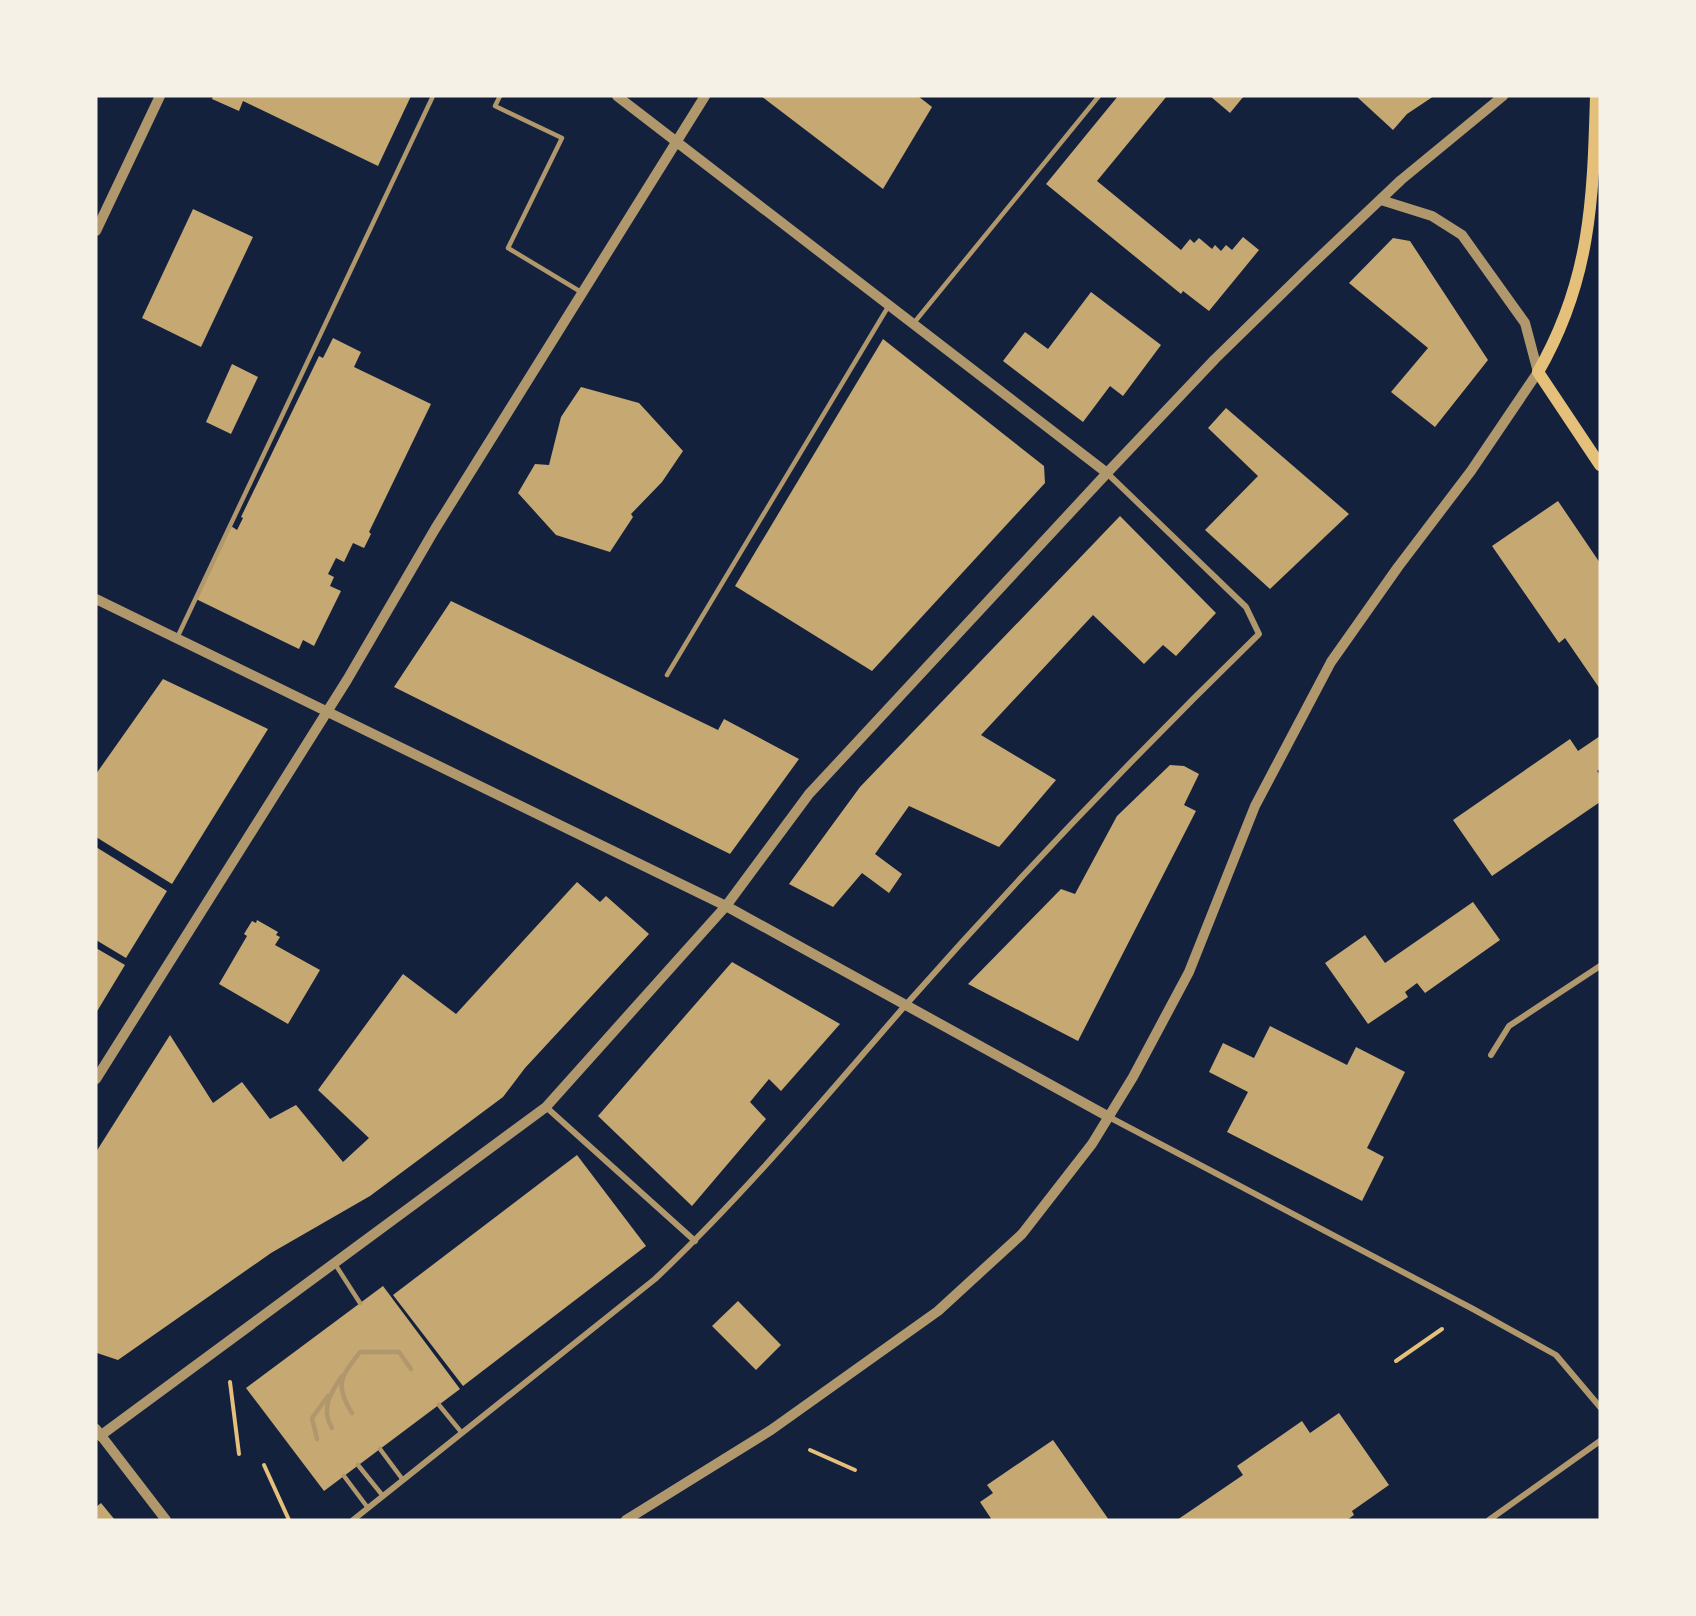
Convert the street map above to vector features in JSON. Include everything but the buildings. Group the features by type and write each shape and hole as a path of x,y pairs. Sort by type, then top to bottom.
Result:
{"main road":[{"path":"1596,96 1590,224 1577,284 1558,337 1538,372 1600,465"},
{"path":"1590,224 1600,208"}],"street":[{"path":"96,231 160,96"},
{"path":"353,1520 655,1279 695,1241 904,1007 1154,737 1259,634 1246,607 1107,473 616,96"},
{"path":"96,1078 327,711 435,529 705,96"},
{"path":"166,1520 98,1432 335,1264 546,1107 726,906 808,794 1107,473 1215,359 1381,200 1503,96"},
{"path":"628,1519 771,1430 938,1311 1022,1234 1092,1144 1189,972 1255,806 1331,662 1398,567 1471,471 1538,372 1525,323 1462,235 1432,216 1381,200"},
{"path":"96,599 726,906 904,1007 1556,1355 1600,1407"},
{"path":"1491,1054 1509,1026 1600,966"},
{"path":"546,1107 695,1241"},
{"path":"1489,1520 1600,1441"}],"lane":[{"path":"177,638 434,96"},
{"path":"500,96 495,106 562,138 508,248 584,293"},
{"path":"913,324 1099,96"},
{"path":"667,675 888,306"},
{"path":"335,1264 360,1303"},
{"path":"317,1439 312,1418 360,1352 399,1352 411,1369"},
{"path":"342,1376 341,1395 352,1413"},
{"path":"328,1396 326,1420 332,1428"},
{"path":"439,1405 462,1432"},
{"path":"380,1449 403,1480"},
{"path":"358,1465 383,1496"},
{"path":"344,1476 368,1508"}],"path":[{"path":"1395,1361 1442,1329"},
{"path":"230,1382 238,1454"},
{"path":"810,1450 855,1470"},
{"path":"264,1465 289,1520"}]}
